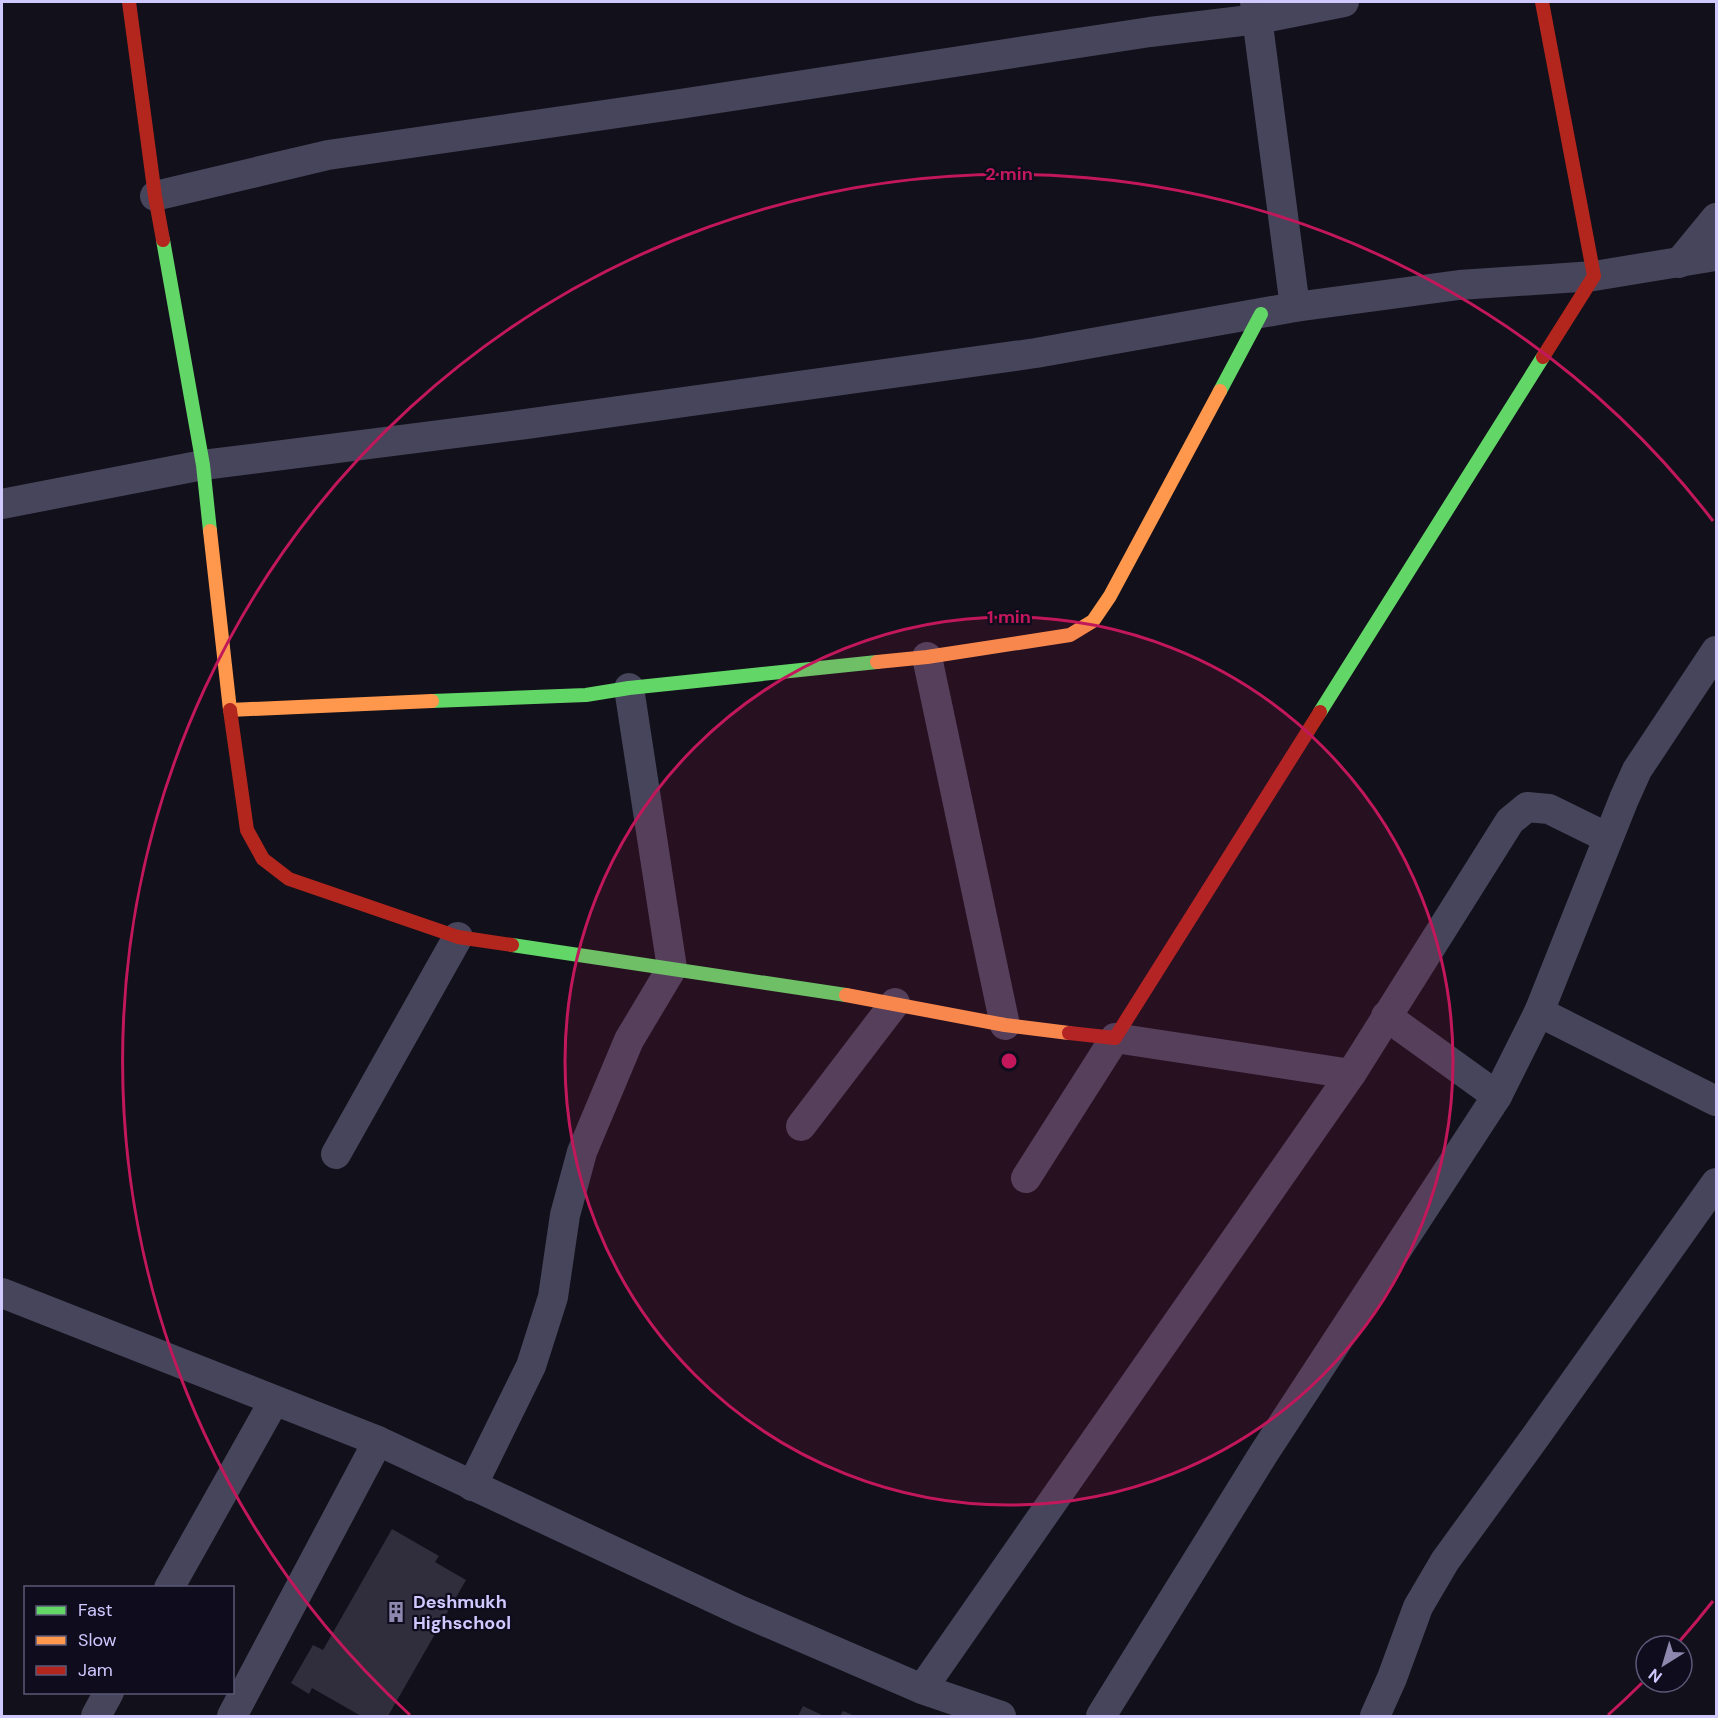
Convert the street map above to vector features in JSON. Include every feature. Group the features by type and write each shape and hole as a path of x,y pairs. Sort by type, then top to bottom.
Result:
{"street":[{"path":"129,2 155,196 203,465 230,710 247,830 263,859 288,879 458,937 895,1003 1005,1025 1115,1038 1351,1074"},
{"path":"155,196 328,154 691,102 1150,32 1256,10 1344,2"},
{"path":"1026,1178 1594,276 1542,2"},
{"path":"1256,10 1295,307"},
{"path":"1679,262 1716,218"},
{"path":"2,504 203,465 526,424 1036,353 1295,307 1459,285 1594,276 1716,256"},
{"path":"230,710 586,694 927,657 1070,635 1093,621 1115,585 1261,314"},
{"path":"1101,1716 1264,1453 1497,1096 1539,1012 1637,770 1716,651"},
{"path":"927,657 1005,1025"},
{"path":"472,1486 531,1366 553,1297 565,1215 582,1152 628,1040 672,968 629,688"},
{"path":"922,1689 1351,1074 1510,821 1527,807 1550,809 1608,838"},
{"path":"336,1154 458,937"},
{"path":"801,1126 895,1003"},
{"path":"1539,1012 1716,1101"},
{"path":"1386,1016 1497,1096"},
{"path":"1374,1716 1392,1678 1418,1607 1445,1561 1716,1183"},
{"path":"2,1293 378,1441 739,1610 922,1689 1001,1716"},
{"path":"170,1586 274,1401"},
{"path":"232,1716 378,1441"},
{"path":"96,1716 108,1694"}],"building":[{"name":"Deshmukh Highschool","path":"392,1529 439,1556 435,1562 466,1580 388,1716 361,1716 312,1688 309,1694 291,1683 313,1645 323,1650"},
{"path":"803,1706 824,1716 798,1716"},
{"path":"843,1711 855,1716 840,1716"}],"traffic: fast":[{"path":"163,240 203,465 210,531"},
{"path":"1220,391 1261,314"},
{"path":"1320,712 1543,357"},
{"path":"432,701 586,695 629,688 877,662"},
{"path":"512,945 846,995"}],"traffic: slow":[{"path":"877,662 927,657 1070,635 1093,621 1110,596 1220,391"},
{"path":"210,531 230,710 432,701"},
{"path":"846,995 1005,1025 1069,1033"}],"traffic: jam":[{"path":"129,2 163,240"},
{"path":"1542,2 1594,276 1543,357"},
{"path":"230,710 247,830 263,859 289,879 458,937 512,945"},
{"path":"1069,1033 1115,1038 1320,712"}],"place":[{"name":"Deshmukh Highschool","path":"396,1612"}]}
